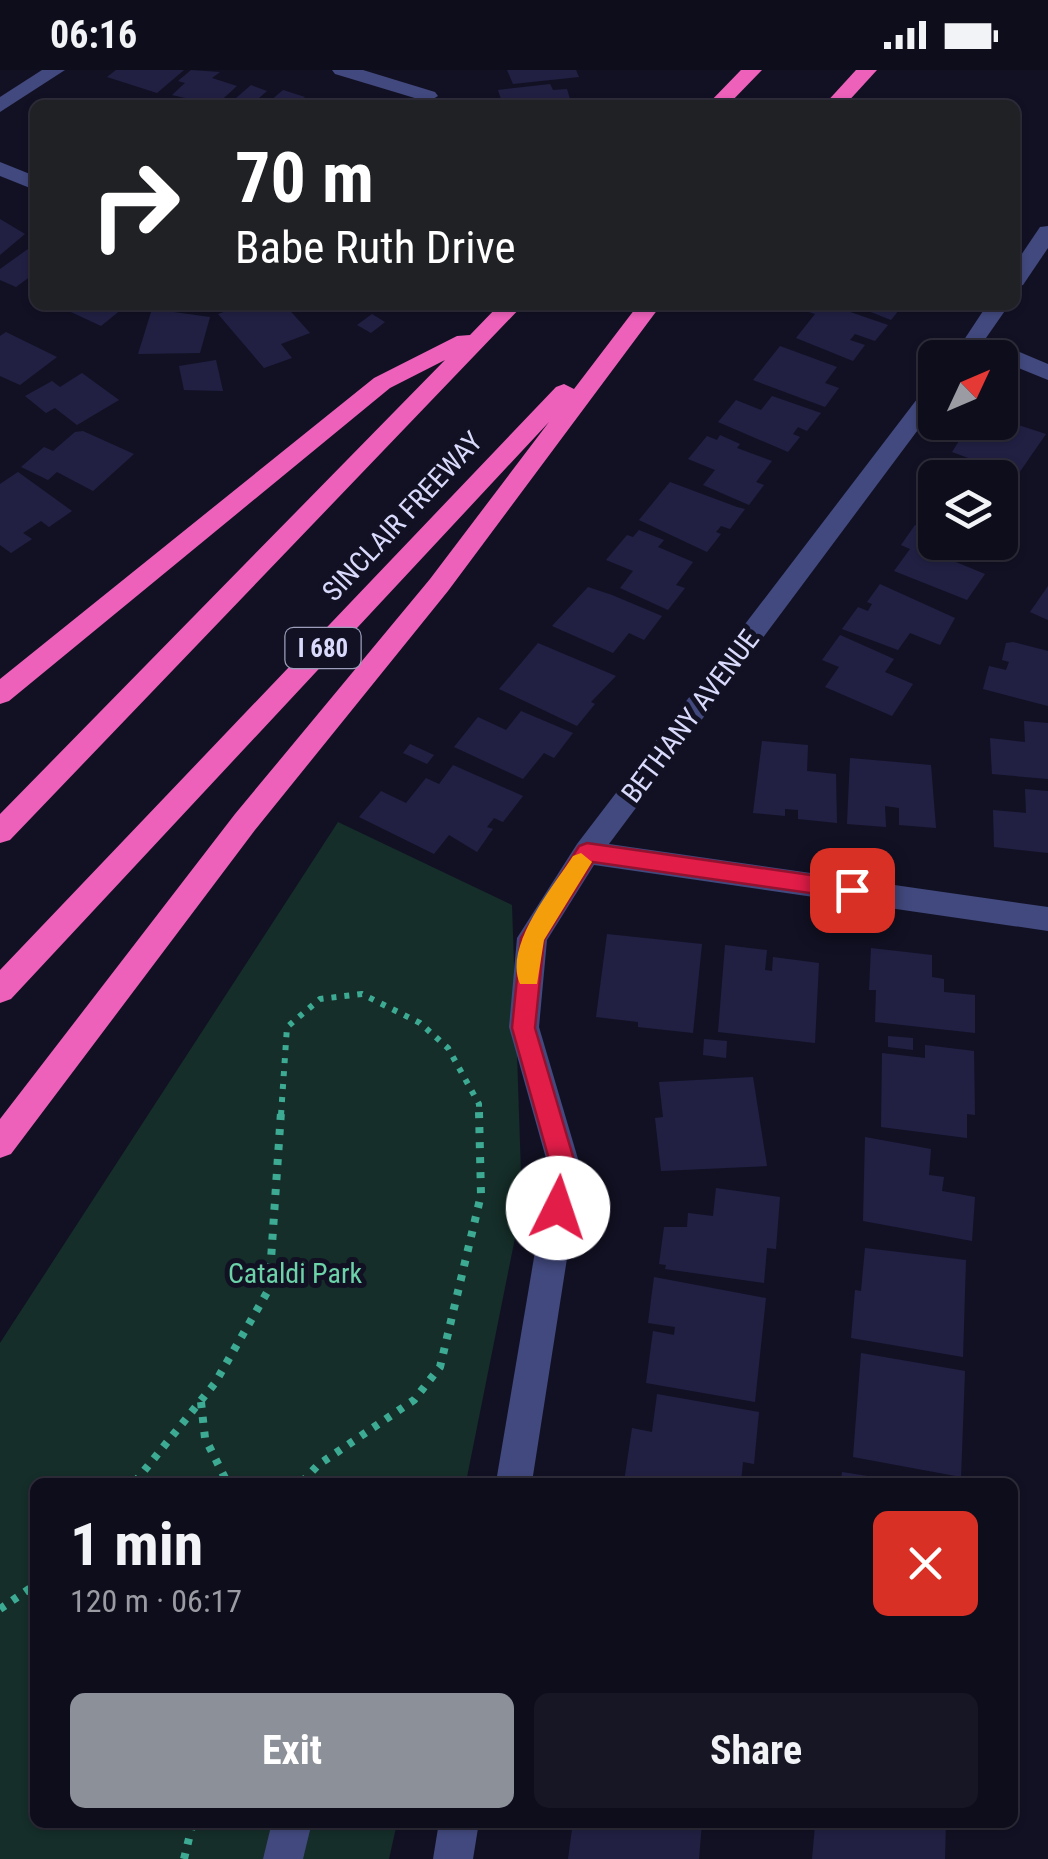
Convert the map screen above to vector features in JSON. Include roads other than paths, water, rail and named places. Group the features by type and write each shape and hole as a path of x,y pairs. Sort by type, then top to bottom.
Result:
{"highway":[{"path":"721,100 752,70"},
{"path":"839,100 867,70"},
{"path":"0,832 507,310"},
{"name":"SINCLAIR FREEWAY","path":"0,990 643,310"},
{"path":"0,1144 245,822 439,584 644,310"},
{"path":"0,694 382,383 486,331"}],"street":[{"path":"0,106 54,70"},
{"path":"342,70 428,96"},
{"path":"0,168 30,182"},
{"path":"1020,273 1048,232"},
{"path":"973,340 994,310"},
{"path":"1018,364 1048,373"},
{"name":"BETHANY AVENUE","path":"515,1478 564,1170 524,1028 532,938 587,852 918,414"},
{"path":"587,852 1048,919"},
{"path":"283,1859 291,1828"},
{"path":"453,1859 458,1828"}],"park label":[{"name":"Cataldi Park","path":"295,1273"}]}
